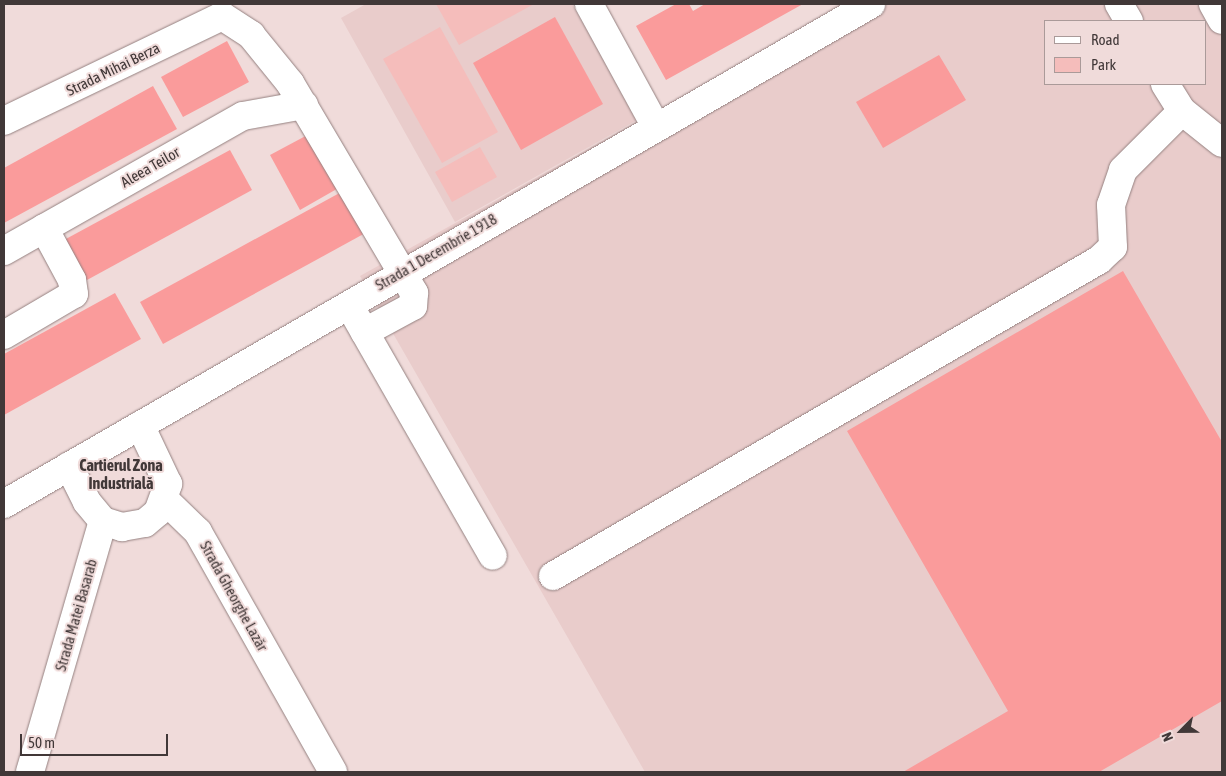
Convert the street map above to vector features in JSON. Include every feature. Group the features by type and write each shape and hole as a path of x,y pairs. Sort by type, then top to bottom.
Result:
{"street":[{"path":"589,4 656,127"},
{"name":"Strada 1 Decembrie 1918","path":"4,504 402,270 870,4"},
{"path":"1119,4 1128,20"},
{"path":"1213,4 1222,20"},
{"path":"224,10 251,35 304,105 414,293 413,306 365,332"},
{"name":"Strada Mihai Berza","path":"4,121 224,10"},
{"path":"1165,85 1182,111 1222,143"},
{"name":"Aleea Teilor","path":"4,251 243,116 304,105"},
{"path":"553,576 1099,260 1113,247 1111,205 1123,170 1182,111"},
{"path":"4,335 74,294 72,280 44,228"},
{"path":"348,302 493,556"},
{"path":"68,466 87,502 103,521 122,527 145,522 165,500 168,484 160,462 140,425"},
{"name":"Strada Gheorghe Lazăr","path":"165,500 198,532 333,772"},
{"name":"Strada Matei Basarab","path":"30,772 103,521"}],"shaded area":[{"path":"366,4 572,4 637,120 455,222 341,18"},
{"path":"848,4 1222,4 1222,772 645,772 360,276"}],"green space":[{"path":"436,4 534,4 459,45"},
{"path":"440,27 498,132 442,163 383,59"},
{"path":"480,147 497,177 452,202 435,172"}],"building":[{"path":"676,4 689,4 693,11 705,4 803,4 666,80 636,26"},
{"path":"555,17 603,104 521,150 473,63"},
{"path":"227,41 249,82 183,117 161,77"},
{"path":"939,55 966,100 883,148 856,102"},
{"path":"153,86 177,129 4,223 4,168"},
{"path":"313,132 342,186 300,210 270,155"},
{"path":"230,150 252,190 87,280 64,240"},
{"path":"345,190 369,231 163,344 140,302"},
{"path":"1123,271 1222,442 1222,701 1099,772 903,772 1008,711 847,431"},
{"path":"115,293 141,339 4,415 4,354"}],"district":[{"name":"Cartierul Zona Industrială","path":"121,474"}]}
